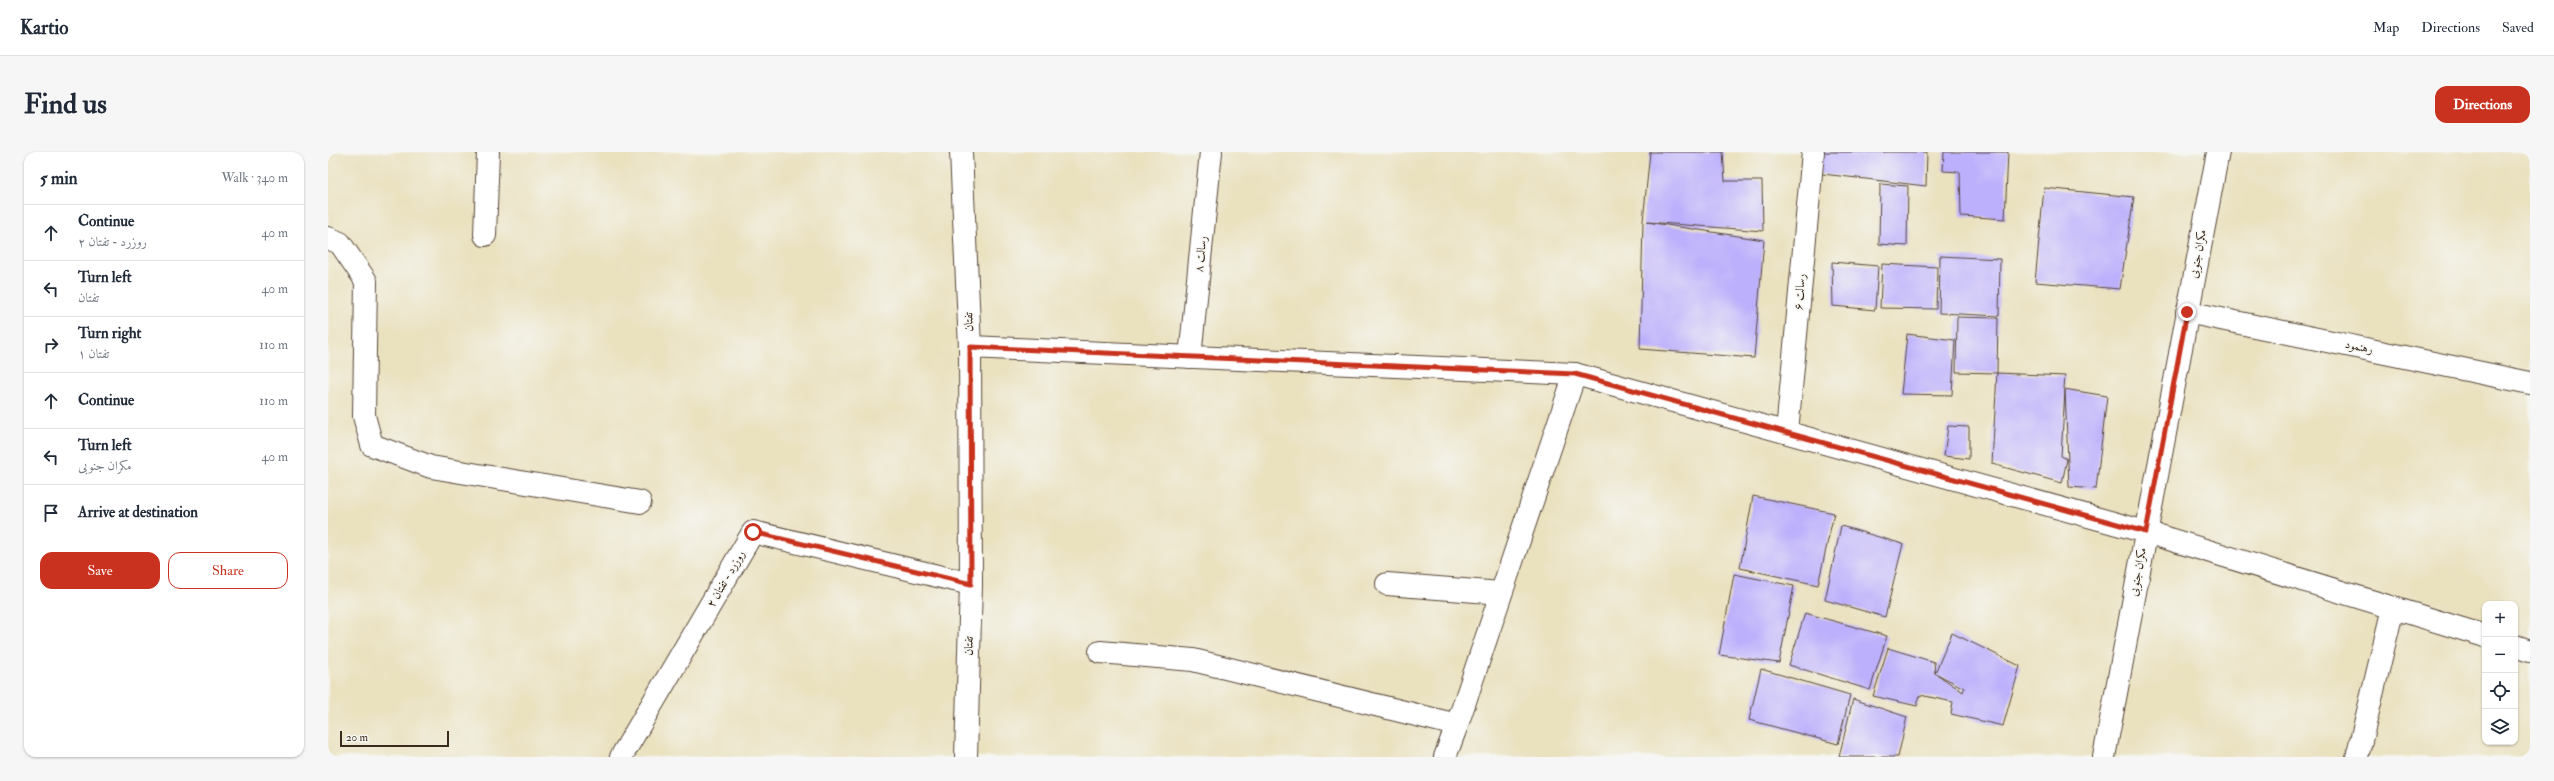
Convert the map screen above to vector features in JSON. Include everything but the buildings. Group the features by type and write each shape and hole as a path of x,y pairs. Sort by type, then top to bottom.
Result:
{"street":[{"path":"485,235 488,152"},
{"name":"تفتان","path":"962,152 970,347 971,584 966,757"},
{"name":"رسالت ۸","path":"1190,357 1211,152"},
{"name":"رسالت ۶","path":"1787,432 1813,152"},
{"name":"مکران جنوبی","path":"2104,757 2218,152"},
{"path":"328,238 340,243 366,281 364,416 372,445 431,467 640,502"},
{"name":"رهنمود","path":"2187,312 2530,383"},
{"path":"970,347 1575,374 2146,532 2482,635"},
{"path":"1445,757 1575,374"},
{"name":"روزرد - تفتان ۲","path":"621,757 753,532 971,584"},
{"path":"1387,584 1501,593"},
{"path":"2357,757 2393,608"},
{"path":"2518,647 2530,650"},
{"path":"1100,652 1193,660 1457,725"}],"route":[{"path":"753,532 971,584 970,347 1575,374 2146,532 2187,312"}]}
